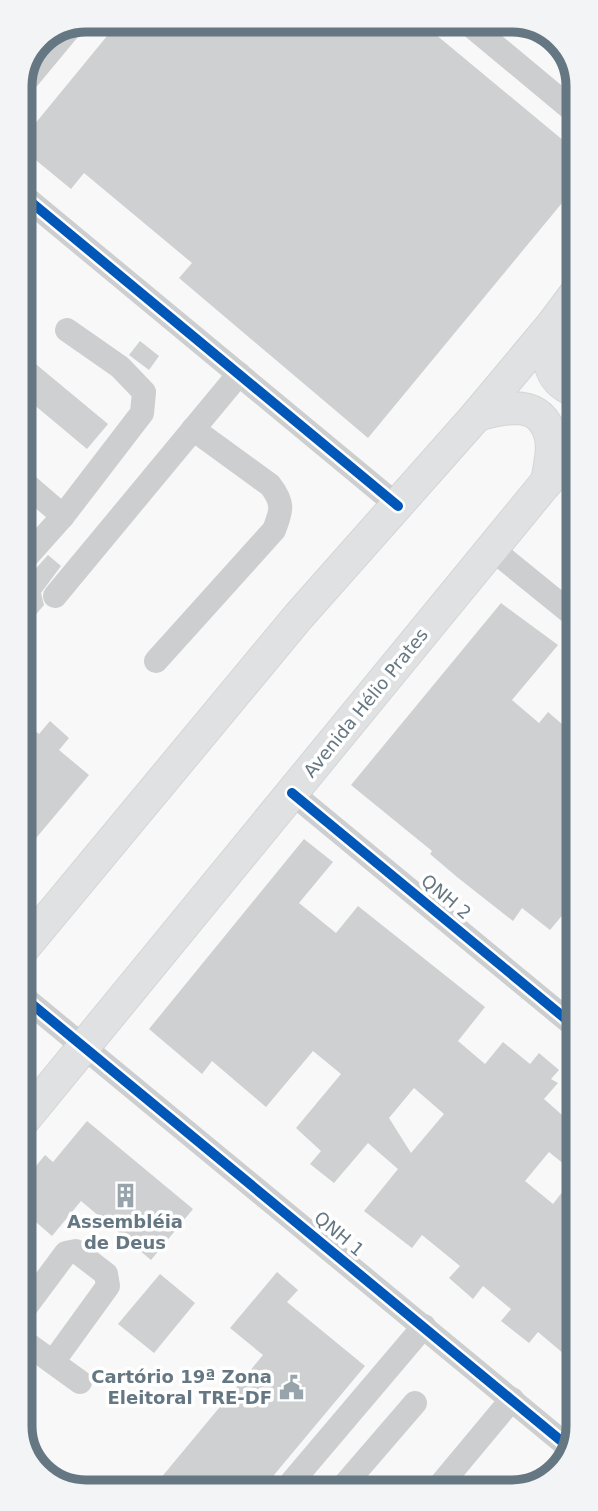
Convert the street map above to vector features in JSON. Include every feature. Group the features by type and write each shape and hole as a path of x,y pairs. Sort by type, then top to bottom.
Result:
{"main road":[{"path":"32,939 298,617 477,415 566,306"},
{"path":"553,324 547,349 550,363 560,381 566,385"},
{"path":"477,415 506,407 527,408 542,420 551,438 547,482"},
{"name":"Avenida Hélio Prates","path":"32,1110 566,458"}],"street":[{"path":"479,32 566,105"},
{"path":"34,71 62,38"},
{"path":"32,203 398,506"},
{"path":"32,550 63,516 142,413 144,392 120,367 66,330"},
{"path":"55,596 239,374"},
{"path":"156,661 274,530 281,513 280,497 270,485 193,429"},
{"path":"32,489 63,516"},
{"path":"492,549 566,609"},
{"name":"QNH 2","path":"292,793 566,1019"},
{"name":"QNH 1","path":"32,1004 564,1442"},
{"path":"32,1299 66,1253 71,1251 76,1251 106,1274 108,1286 53,1362"},
{"path":"294,1479 424,1326"},
{"path":"32,1347 80,1382"},
{"path":"445,1480 512,1399"},
{"path":"349,1480 415,1403"}],"building":[{"path":"111,31 432,32 566,143 566,198 368,438 179,278 192,263 84,173 71,189 32,157 32,127"},
{"path":"140,341 159,356 149,370 129,355"},
{"path":"32,361 108,424 87,449 32,403"},
{"path":"48,555 61,566 41,593 44,605 32,619 32,573"},
{"path":"501,603 558,645 512,700 539,723 548,712 566,728 566,911 550,930 522,908 513,921 457,877 430,854 432,851 351,785"},
{"path":"50,721 69,738 59,750 89,775 32,843 32,728 39,734"},
{"path":"304,839 333,862 299,903 336,933 358,906 485,1007 458,1041 485,1064 503,1042 530,1064 539,1053 559,1070 551,1079 558,1083 544,1099 566,1118 566,1166 549,1152 525,1181 553,1204 566,1187 566,1352 564,1354 538,1332 529,1343 501,1321 511,1309 483,1286 473,1299 449,1278 460,1266 422,1235 412,1248 364,1211 398,1169 368,1143 334,1183 310,1164 321,1151 296,1128 341,1074 313,1051 266,1107 212,1061 202,1074 149,1029","holes":["414,1088 444,1114 411,1153 389,1118"]},
{"name":"Assembléia de Deus","path":"87,1121 193,1209 151,1260 81,1201 52,1236 32,1219 32,1171 45,1155 53,1162"},
{"name":"Cartório 19ª Zona Eleitoral TRE-DF","path":"277,1272 298,1290 287,1302 365,1366 274,1475 275,1479 160,1479 263,1355 230,1328"},
{"path":"160,1274 195,1303 154,1353 118,1324"}],"cycle path":[{"path":"32,203 398,506"},
{"path":"292,793 566,1019"},
{"path":"32,1004 564,1443"}],"place":[{"name":"Assembléia de Deus","path":"125,1195"},
{"name":"Cartório 19ª Zona Eleitoral TRE-DF","path":"292,1387"}]}
